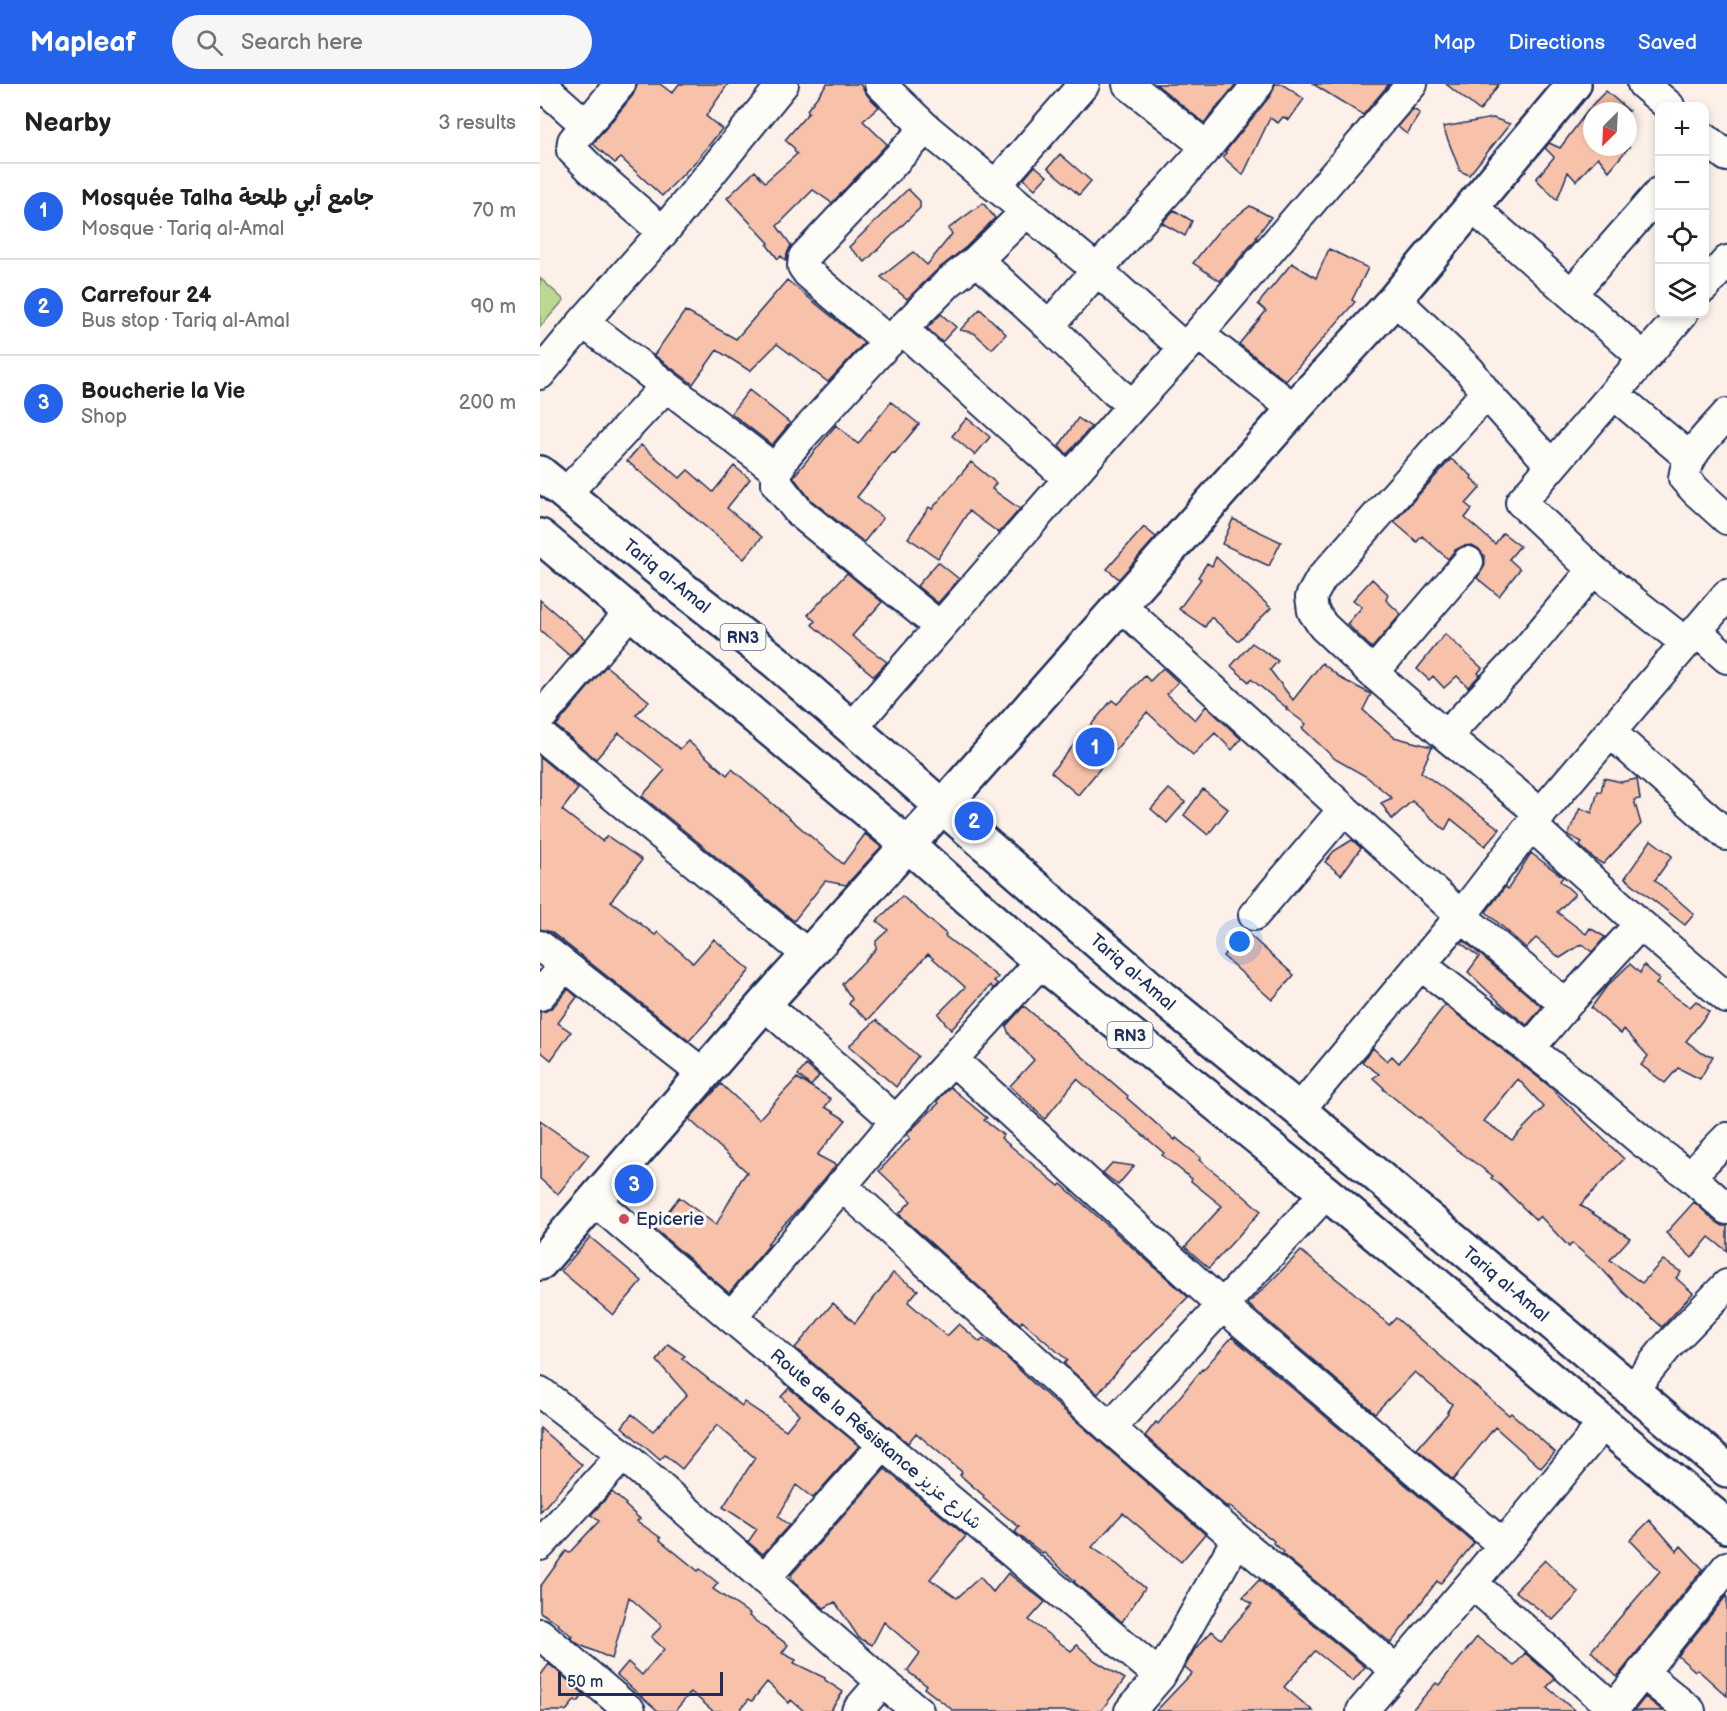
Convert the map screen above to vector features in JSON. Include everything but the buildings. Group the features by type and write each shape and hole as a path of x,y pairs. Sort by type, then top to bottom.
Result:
{"main road":[{"path":"540,1263 702,1073 942,807 1294,409 1395,299 1574,84"},
{"name":"Tariq al-Amal","path":"540,473 775,661 1161,997 1727,1470"},
{"name":"RN3","path":"540,536 907,844 1041,962 1326,1193 1727,1526"}],"street":[{"path":"540,84 585,124"},
{"path":"620,84 585,124 573,141 572,150 663,232"},
{"path":"540,374 663,232 783,84"},
{"path":"995,186 1084,84"},
{"path":"1128,84 1207,147"},
{"path":"1049,326 1207,147 1258,84"},
{"path":"852,728 1191,341 1412,84"},
{"path":"1643,84 1664,102"},
{"path":"897,90 926,128 1097,270 1191,341 1294,409"},
{"path":"926,128 804,257 803,266 808,273 896,336 1069,479"},
{"path":"1571,294 1655,197"},
{"path":"1472,207 1644,358"},
{"path":"940,627 799,512 777,484 777,471 786,455 801,437 896,336 949,282 977,260 1026,211"},
{"path":"977,260 1133,405"},
{"path":"1709,281 1727,261"},
{"path":"1395,299 1470,371 1486,393 1551,465"},
{"path":"1679,318 1521,502 1593,570 1691,637 1727,658"},
{"path":"583,322 777,471"},
{"path":"565,494 666,386"},
{"path":"1486,393 1320,579 1311,597 1313,611 1323,626 1373,673 1446,735 1536,820 1640,924 1727,998"},
{"path":"1614,394 1690,458"},
{"path":"1727,414 1690,458 1684,478 1695,491 1727,519"},
{"path":"1373,673 1468,562"},
{"path":"1446,735 1524,653 1593,570"},
{"path":"1299,1110 1421,965 1536,820 1727,595"},
{"path":"1120,605 1461,916 1566,1005"},
{"path":"540,718 630,612"},
{"path":"1610,732 1727,835"},
{"path":"540,735 808,955"},
{"path":"1254,915 1344,809"},
{"path":"1529,1049 1640,924"},
{"path":"540,946 702,1073"},
{"path":"731,1317 896,1121 1041,962"},
{"path":"1421,965 1572,1082 1643,1142 1690,1176 1727,1209"},
{"path":"540,996 565,966"},
{"path":"764,1004 896,1121"},
{"path":"952,1059 1223,1306 1503,1545"},
{"path":"1690,1176 1727,1138"},
{"path":"841,1185 1110,1428 1237,1539 1396,1670"},
{"path":"1110,1428 1326,1193"},
{"name":"Route de la Résistance شارع عزيز","path":"594,1200 1160,1676"},
{"path":"1632,1390 1667,1347 1724,1294"},
{"path":"540,1392 623,1455 918,1711"},
{"path":"1362,1711 1472,1583 1603,1424"},
{"path":"764,1579 884,1444"},
{"path":"546,1526 623,1455"},
{"path":"1130,1711 1160,1676 1237,1539"},
{"path":"1472,1583 1613,1710 1727,1568"},
{"path":"540,1634 630,1711"},
{"path":"1642,1672 1690,1711"},
{"path":"857,1711 882,1682"}],"green space":[{"path":"540,278 564,300 540,327"}],"place":[{"name":"Mosquée Talha جامع أبي طلحة","path":"1095,747"},
{"name":"Carrefour 24","path":"974,821"},
{"name":"Boucherie la Vie","path":"634,1184"},
{"name":"Epicerie","path":"624,1219"}]}
